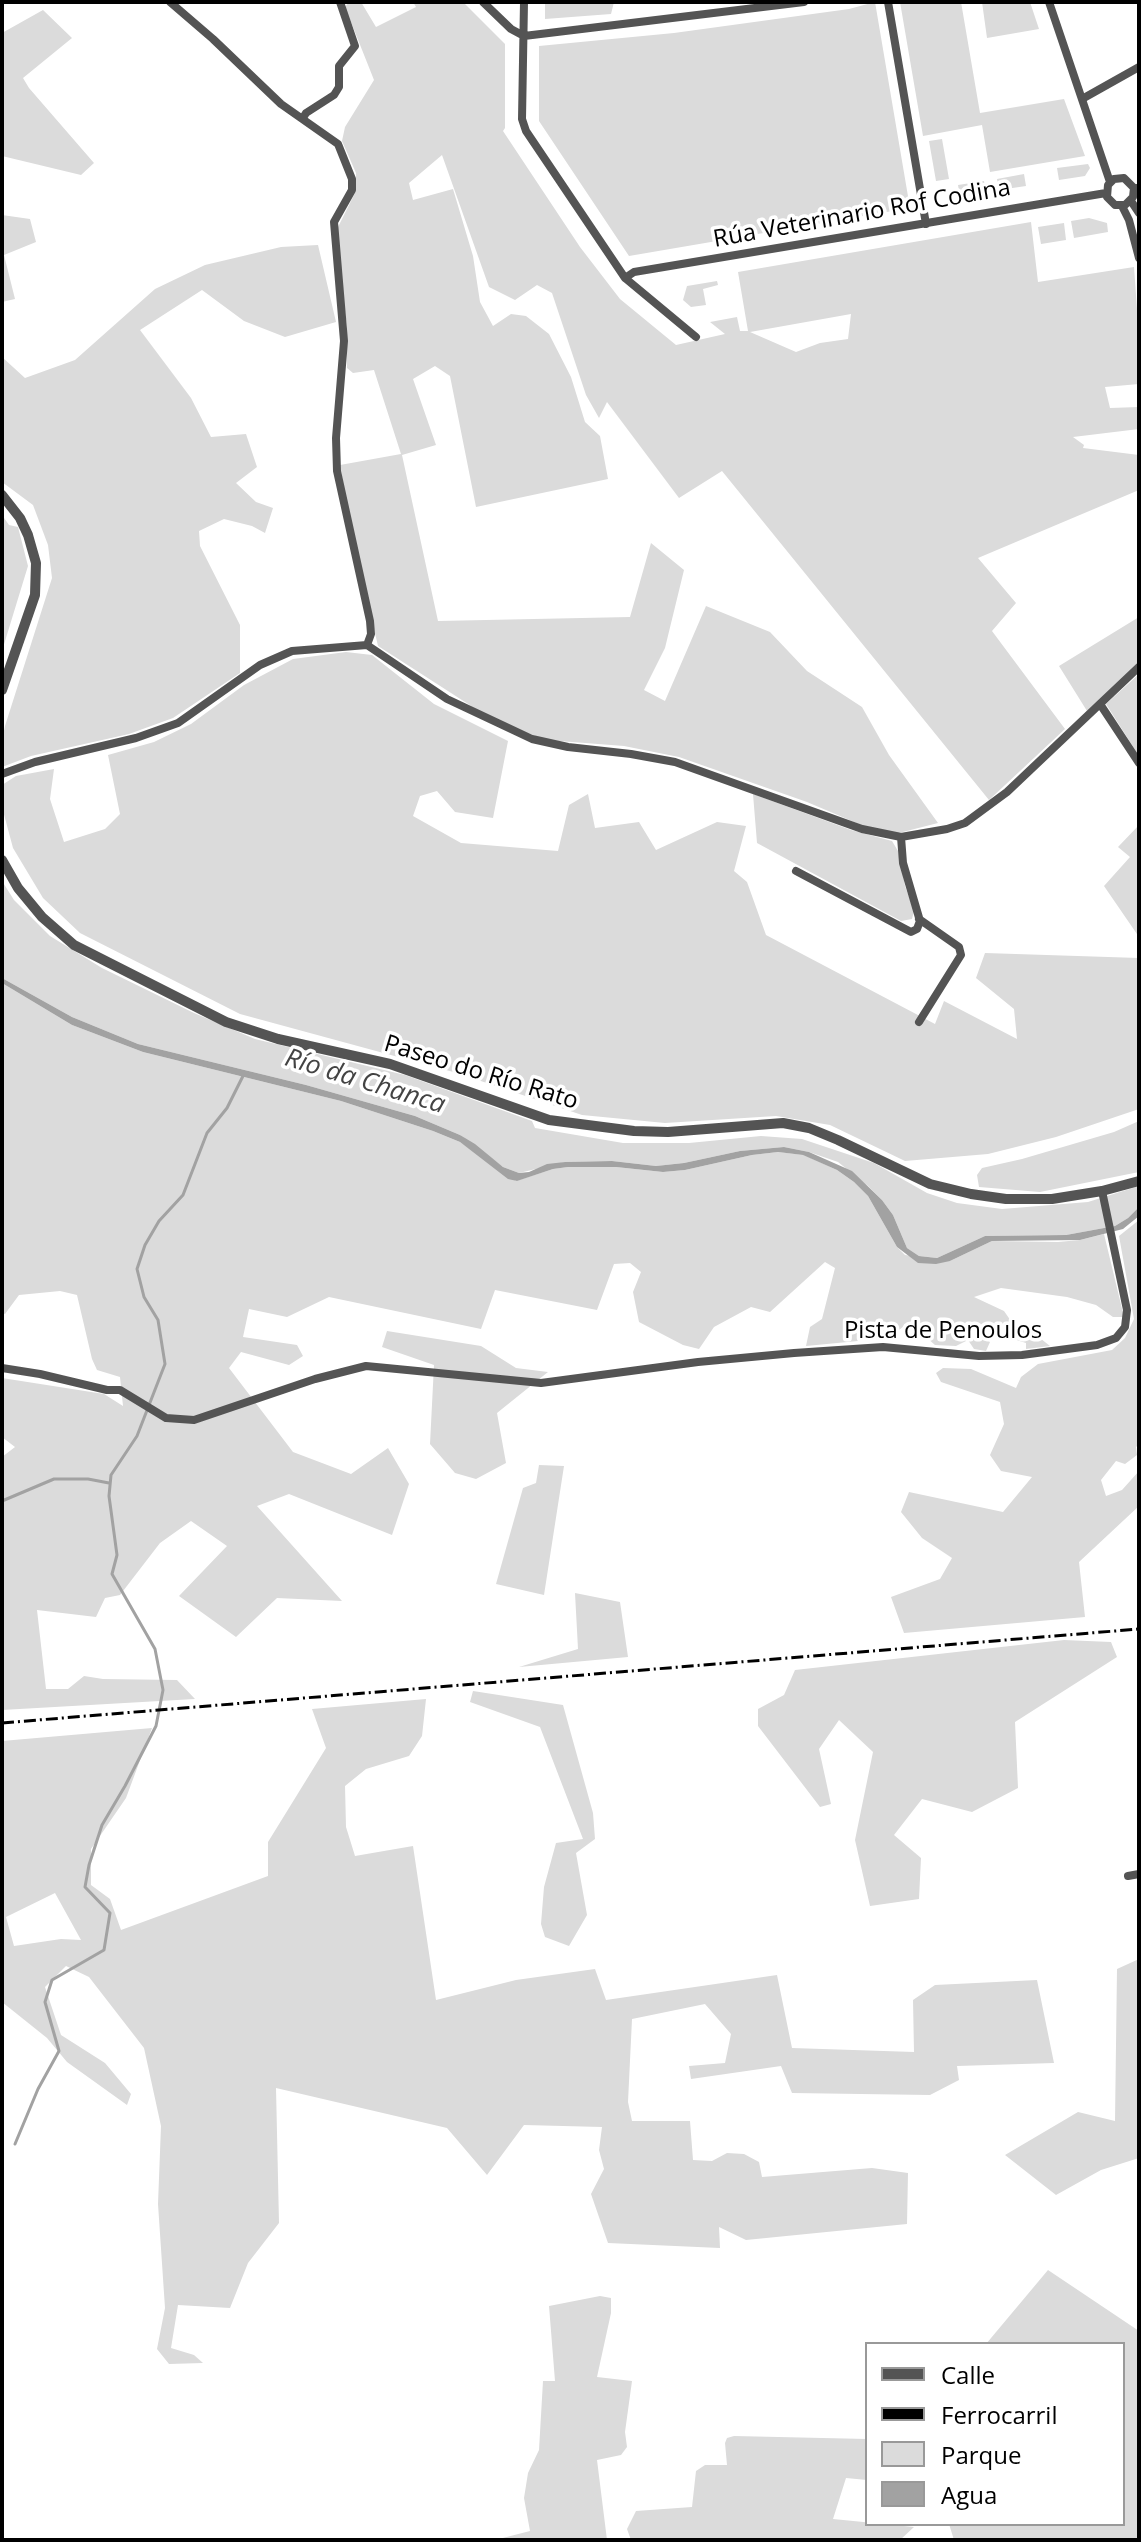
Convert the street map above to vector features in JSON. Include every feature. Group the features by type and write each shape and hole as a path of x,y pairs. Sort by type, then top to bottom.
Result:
{"street":[{"path":"170,2 281,104 338,144 352,179 352,190 334,222 344,341 336,438 337,471 370,621 371,634 367,645"},
{"path":"303,118 334,95 339,87 339,66 355,46 340,2"},
{"path":"483,2 511,29 524,36 804,2"},
{"path":"524,2 522,119 526,131 625,278 696,337"},
{"path":"888,2 926,224"},
{"path":"1049,2 1110,182 1106,193 1111,203 1126,204 1139,213"},
{"path":"1082,99 1139,67"},
{"path":"1110,182 1124,178 1136,188 1126,204 1139,258"},
{"name":"Rúa Veterinario Rof Codina","path":"625,278 634,272 1106,193"},
{"path":"2,495 20,518 36,563 35,595 2,690"},
{"path":"2,774 35,762 136,738 178,723 260,665 292,651 367,645 447,699 532,739 675,762 862,829 901,837 965,823 1007,792 1139,667"},
{"path":"1100,704 1139,763"},
{"path":"796,871 911,932 917,929 919,919 903,863 901,837"},
{"name":"Paseo do Río Rato","path":"2,860 18,888 42,917 74,945 226,1022 278,1039 390,1064 549,1120 634,1131 668,1132 783,1123 809,1128 838,1140 930,1184 1006,1199 1103,1197 1139,1181"},
{"path":"919,919 959,947 961,955 919,1022"},
{"name":"Pista de Penoulos","path":"2,1368 120,1390 166,1418 194,1420 315,1379 366,1366 541,1383 698,1362 807,1352 883,1347 979,1356 1022,1355 1097,1345 1116,1338 1125,1327 1127,1310 1103,1197"},
{"path":"1128,1876 1139,1874"}],"green space":[{"path":"349,2 361,2 376,27 416,7 413,2 463,2 505,44 503,131 580,247 620,299 676,345 725,334 710,322 737,317 740,331 748,331 738,272 1031,222 1038,282 1134,267 1139,384 1105,387 1110,408 1139,407 1139,429 1073,437 1084,445 1083,448 1139,455 1139,490 978,558 1016,603 992,631 1065,729 989,800 722,471 679,498 607,402 599,418 586,395 552,293 537,285 515,300 489,287 442,155 409,183 413,200 453,189 473,256 480,302 493,326 511,314 526,316 549,334 571,377 585,422 600,436 608,479 476,507 450,376 435,366 413,379 436,445 402,455 438,621 630,617 651,543 684,570 665,648 644,690 665,701 706,606 770,632 807,671 862,707 889,755 938,823 887,836 807,802 679,757 624,746 546,740 493,720 378,646 353,539 340,465 401,454 374,370 353,373 347,368 347,326 337,229 356,191 356,173 342,141 345,127 374,80 345,7","holes":["851,314 848,339 820,343 796,352 750,332"]},
{"path":"545,2 614,2 611,14 545,19"},
{"path":"875,2 910,208 629,256 539,121 539,46 674,33 849,9"},
{"path":"900,2 961,2 980,113 1064,99 1085,156 990,172 982,125 923,136"},
{"path":"982,2 1030,2 1039,29 987,38"},
{"path":"43,10 72,38 23,78 94,163 81,175 2,156 2,33"},
{"path":"942,139 949,179 936,181 929,141"},
{"path":"1088,164 1090,168 1085,176 1059,180 1057,168"},
{"path":"1024,174 1026,186 999,190 997,179"},
{"path":"984,181 986,193 960,197 958,185"},
{"path":"2,215 30,219 36,242 4,255 15,299 2,302"},
{"path":"1089,218 1107,223 1108,232 1074,238 1071,221"},
{"path":"1064,223 1066,240 1041,244 1038,227"},
{"path":"318,245 336,322 285,337 244,321 202,290 140,330 191,398 211,437 246,434 257,467 236,483 256,502 273,508 265,533 252,526 224,519 199,531 200,546 240,625 240,673 173,718 129,734 31,756 2,767 5,726 52,578 48,545 33,505 2,482 2,357 25,378 75,360 155,289 205,265 281,247"},
{"path":"717,281 718,285 703,289 706,305 691,307 683,300 687,286"},
{"path":"2,515 9,525 18,527 28,566 2,651"},
{"path":"1139,617 1139,664 1087,711 1059,666"},
{"path":"346,652 372,655 434,704 508,741 493,818 455,812 437,791 420,796 413,816 461,843 558,851 569,805 588,794 595,828 639,822 656,850 717,822 746,826 734,871 747,882 766,935 935,1024 944,1001 1017,1039 1014,1009 976,978 985,953 1139,958 1139,1109 1056,1137 988,1154 905,1161 830,1125 776,1116 665,1123 582,1115 457,1073 240,1014 80,933 43,898 13,848 2,807 2,785 16,776 54,769 50,799 64,842 105,829 120,814 108,755 154,742 191,724 244,685 293,659"},
{"path":"1139,674 1139,756 1106,704"},
{"path":"753,794 851,830 892,841 898,851 914,911 912,919 901,921 757,843"},
{"path":"1139,825 1139,937 1104,886 1130,857 1118,847"},
{"path":"2,881 14,900 50,936 102,968 194,1013 255,1039 405,1075 532,1121 535,1128 623,1143 689,1143 761,1136 802,1139 874,1163 927,1193 957,1203 1002,1209 1088,1202 1139,1186 1139,1207 1115,1226 1066,1235 985,1236 937,1258 919,1256 907,1248 893,1215 868,1186 838,1162 809,1152 784,1147 740,1151 656,1166 612,1161 565,1162 519,1173 503,1167 460,1135 415,1116 306,1085 138,1044 72,1017 2,978"},
{"path":"2,983 72,1025 143,1052 341,1101 433,1131 460,1142 516,1181 568,1167 616,1167 663,1172 778,1152 804,1155 837,1170 854,1182 868,1196 897,1247 905,1255 950,1261 992,1241 1058,1242 1104,1234 1124,1317 1113,1317 1096,1305 1067,1297 1001,1288 974,1297 1004,1311 1013,1324 1026,1327 1050,1346 1026,1349 1026,1343 1004,1336 988,1323 976,1332 990,1342 986,1351 974,1349 968,1340 956,1346 935,1345 909,1322 889,1338 806,1346 810,1327 822,1319 835,1268 825,1262 770,1312 751,1307 714,1327 699,1349 683,1345 639,1322 633,1292 641,1272 630,1263 614,1264 597,1310 495,1290 481,1329 329,1297 287,1317 249,1309 243,1337 297,1345 303,1356 289,1365 241,1352 229,1368 293,1452 351,1474 388,1448 409,1484 392,1535 289,1494 257,1506 342,1601 277,1598 236,1637 179,1596 227,1546 191,1521 160,1543 120,1595 105,1598 96,1617 37,1610 46,1689 68,1689 84,1676 177,1680 195,1699 2,1710 2,1457 15,1447 2,1437 2,1378 104,1394 123,1406 120,1377 97,1370 92,1359 77,1295 60,1291 19,1295 5,1314 2,1313"},
{"path":"1139,1121 1139,1172 1040,1192 979,1187 977,1175 982,1168 1114,1132"},
{"path":"1139,1220 1139,1444 1136,1447 1137,1455 1125,1464 1116,1461 1101,1480 1106,1496 1122,1490 1139,1471 1139,1506 1079,1562 1085,1617 904,1633 891,1597 940,1579 952,1558 922,1538 901,1512 909,1492 1003,1512 1032,1477 1001,1471 990,1455 1004,1424 1000,1402 941,1382 936,1373 943,1368 971,1369 1016,1388 1021,1377 1038,1364 1112,1350 1125,1338 1134,1319 1119,1236"},
{"path":"387,1331 481,1346 516,1368 548,1372 497,1413 506,1463 476,1479 455,1473 430,1444 434,1365 382,1347"},
{"path":"539,1465 564,1466 544,1595 496,1584 523,1488 536,1483"},
{"path":"575,1593 620,1602 628,1657 519,1667 578,1649"},
{"path":"1064,1640 1111,1642 1117,1657 1015,1722 1018,1788 972,1812 922,1799 894,1835 921,1858 919,1899 870,1906 855,1840 873,1752 839,1720 819,1749 831,1804 820,1807 758,1726 758,1709 784,1695 795,1670"},
{"path":"473,1691 563,1705 593,1813 595,1839 576,1853 587,1915 569,1946 545,1937 541,1924 544,1887 556,1843 583,1839 540,1727 470,1702"},
{"path":"426,1699 422,1736 409,1756 366,1769 345,1786 346,1827 355,1856 413,1846 436,2000 516,1980 595,1969 606,2000 777,1975 792,2048 914,2052 913,2000 935,1985 1037,1980 1054,2063 957,2066 959,2080 930,2095 792,2093 781,2066 691,2079 689,2066 725,2063 731,2034 705,2004 632,2019 628,2102 632,2121 690,2121 693,2160 712,2161 727,2153 744,2154 759,2162 762,2177 872,2168 908,2173 907,2224 746,2240 719,2227 720,2248 608,2243 591,2194 604,2169 599,2150 602,2127 524,2125 487,2175 447,2128 276,2088 279,2223 248,2263 230,2308 178,2305 171,2348 194,2355 203,2363 169,2364 157,2349 165,2308 158,2204 161,2126 144,2048 89,1977 66,1966 45,1987 61,2035 105,2063 131,2094 127,2105 67,2062 47,2038 2,2002 2,1741 152,1728 126,1798 91,1849 91,1885 110,1899 121,1930 268,1876 268,1842 326,1748 312,1709","holes":["55,1893 81,1940 61,1939 14,1946 6,1917"]},
{"path":"1139,1959 1139,2158 1101,2170 1056,2195 1005,2155 1078,2112 1115,2121 1117,1969"},
{"path":"1048,2270 1139,2331 1139,2540 954,2540 950,2526 1125,2526 1125,2342 988,2342"},
{"path":"600,2296 611,2298 611,2313 597,2377 632,2381 625,2432 627,2447 621,2455 597,2460 607,2540 495,2540 530,2531 524,2498 528,2473 539,2450 543,2381 555,2381 549,2306"},
{"path":"727,2438 865,2439 865,2480 846,2478 833,2519 865,2522 865,2526 914,2527 900,2540 631,2540 627,2529 636,2511 692,2507 696,2471 705,2465 727,2465"}],"water":[{"path":"2,978 72,1017 138,1044 306,1085 415,1116 460,1135 503,1167 519,1173 565,1162 612,1161 656,1166 740,1151 784,1147 809,1152 852,1171 893,1215 907,1248 919,1256 937,1258 985,1236 1066,1235 1115,1226 1139,1207 1139,1216 1123,1229 1080,1240 992,1241 950,1261 918,1263 897,1247 868,1196 854,1182 837,1170 803,1155 778,1152 752,1155 663,1172 616,1167 568,1167 517,1181 508,1179 460,1142 433,1131 341,1101 143,1052 72,1025 2,983"}],"waterway":[{"path":"15,2144 38,2089 59,2051 45,2002 52,1980 104,1950 110,1913 85,1887 89,1865 102,1825 156,1726 163,1690 155,1649 112,1574 117,1555 109,1496 111,1475 137,1436 165,1364 158,1320 144,1297 137,1269 145,1245 159,1221 183,1195 207,1133 227,1108 243,1076"},
{"path":"2,1501 54,1479 88,1479 109,1483"}],"railway":[{"path":"2,1723 1139,1629"}],"water label":[{"name":"Río da Chanca","path":"365,1082"}]}
